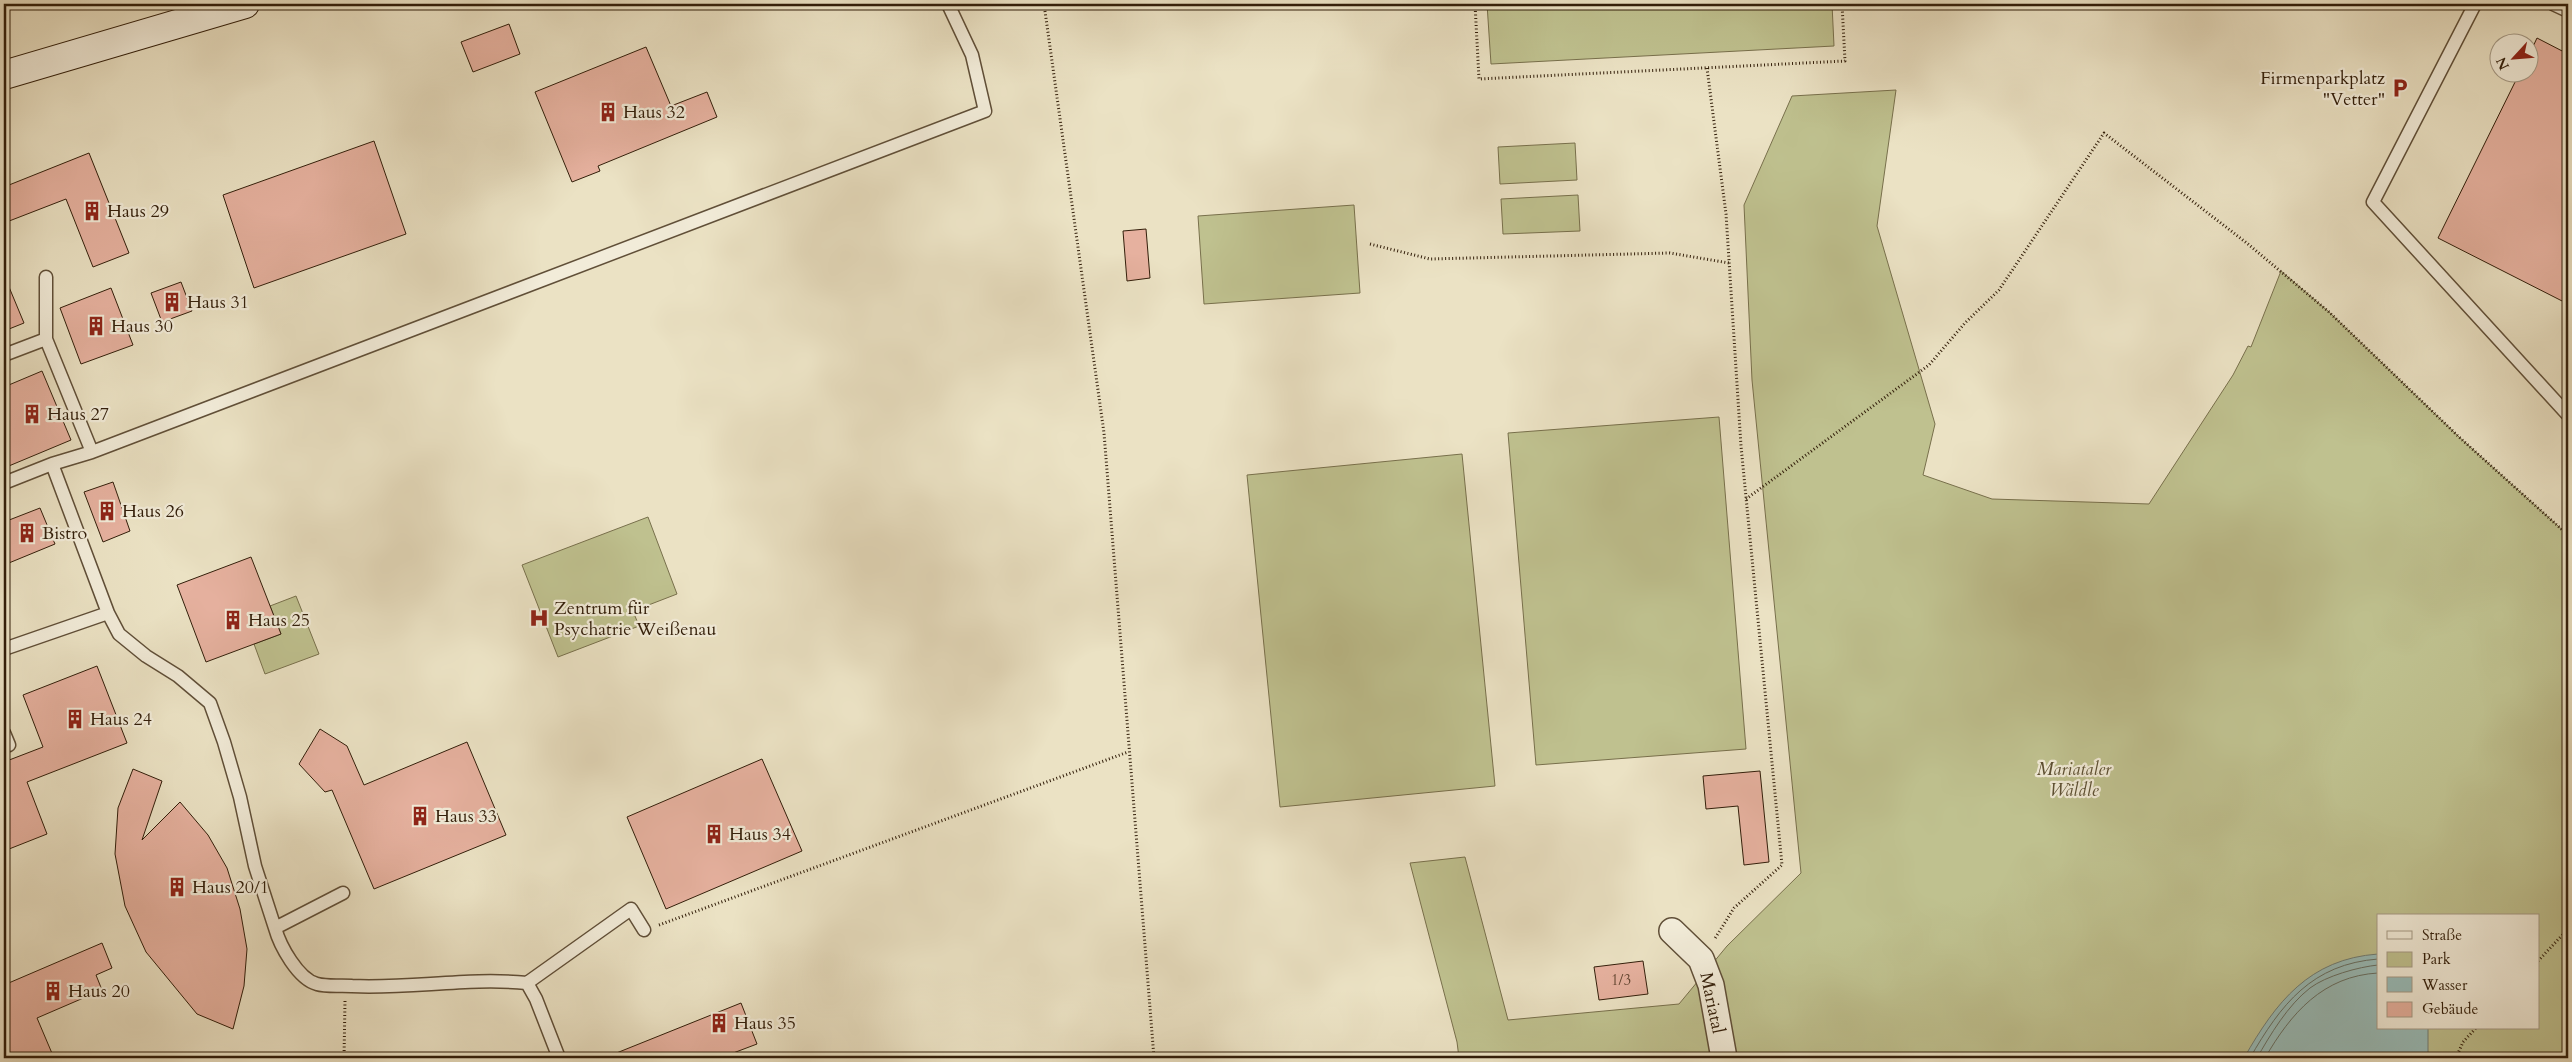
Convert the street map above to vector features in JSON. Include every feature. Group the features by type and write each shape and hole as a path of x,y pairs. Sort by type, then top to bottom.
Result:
{"main road":[{"path":"4,75 245,4"}],"street":[{"name":"Mariatal","path":"1672,930 1701,959 1711,985 1724,1058"}],"lane":[{"path":"4,483 52,464 92,452 985,111 972,55 948,4"},
{"path":"2475,4 2373,202 2568,415"},
{"path":"2553,4 2568,11"},
{"path":"46,277 46,339 92,452"},
{"path":"4,355 46,339"},
{"path":"52,464 108,613 120,634 146,656 178,676 210,703 240,797 255,866 280,945 295,967 316,984 375,987 493,979 527,983 631,909 644,930"},
{"path":"4,649 108,613"},
{"path":"4,733 9,745"},
{"path":"275,928 343,893"},
{"path":"527,983 536,999 559,1058"}],"path":[{"path":"1044,4 1104,433 1128,752 1154,1058"},
{"path":"1475,4 1479,79 1845,60 1842,4"},
{"path":"1701,959 1734,908 1782,865 1746,499 1726,214 1707,68"},
{"path":"1746,499 1929,365 1965,323 1999,290 2104,133 2248,244 2330,312 2459,437 2568,534"},
{"path":"1370,244 1430,259 1670,252 1729,263"},
{"path":"644,930 1128,752"},
{"path":"2540,960 2568,929"},
{"path":"344,1058 345,985"},
{"path":"2456,1058 2464,1042 2474,1030"}],"green space":[{"path":"1487,4 1832,4 1834,46 1491,64"},
{"name":"Mariataler Wäldle","path":"1896,90 1877,226 1935,424 1923,475 1992,499 2149,504 2233,375 2248,346 2251,347 2281,271 2329,312 2459,437 2568,535 2568,1058 1459,1058 1457,1042 1410,863 1465,857 1508,1020 1679,1004 1727,946 1801,873 1752,380 1744,205 1792,96"},
{"path":"1575,143 1577,180 1500,184 1498,147"},
{"path":"1578,195 1580,231 1503,234 1501,199"},
{"path":"1354,205 1360,293 1204,304 1198,216"},
{"path":"1719,417 1746,749 1536,765 1508,433"},
{"path":"1462,454 1495,786 1280,807 1247,475"},
{"path":"648,517 677,594 633,611 639,626 558,657 522,565"},
{"path":"296,596 319,654 265,674 254,644 281,634 270,606"}],"water":[{"path":"2377,954 2377,1030 2428,1030 2428,1058 2244,1058 2269,1019 2297,987 2314,974 2332,964"}],"building":[{"path":"509,24 520,54 473,72 461,42"},
{"path":"2540,40 2568,54 2568,304 2438,238 2515,82 2540,82"},
{"name":"Haus 32","path":"646,47 671,106 707,92 717,117 598,166 600,171 572,182 535,92"},
{"path":"374,141 406,234 254,288 223,195"},
{"name":"Haus 29","path":"89,153 129,253 93,267 66,199 4,223 4,187"},
{"path":"1146,229 1150,278 1127,281 1123,231"},
{"path":"4,275 24,323 4,331"},
{"name":"Haus 31","path":"181,282 192,311 162,322 151,293"},
{"name":"Haus 30","path":"111,288 133,345 81,364 60,308"},
{"name":"Haus 27","path":"42,371 71,440 4,468 4,387"},
{"name":"Haus 26","path":"113,482 130,531 103,542 84,492"},
{"name":"Bistro","path":"40,508 55,544 4,565 4,522"},
{"name":"Haus 25","path":"251,557 281,634 206,662 177,585"},
{"name":"Haus 24","path":"97,666 127,743 27,782 47,834 4,851 4,762 43,747 23,695"},
{"name":"Haus 33","path":"320,729 347,746 364,785 467,742 506,835 374,889 332,790 325,792 299,764"},
{"name":"Haus 34","path":"762,759 802,851 666,909 627,817"},
{"name":"Haus 20/1","path":"133,769 162,781 142,840 180,802 208,835 227,868 240,909 247,949 244,986 233,1029 197,1014 146,952 125,906 115,854 118,808"},
{"path":"1760,771 1769,862 1744,865 1738,806 1706,809 1703,776"},
{"name":"Haus 20","path":"102,943 112,968 96,975 102,990 37,1018 54,1058 4,1058 4,985"},
{"path":"1643,961 1648,994 1599,1000 1594,967"},
{"name":"Haus 35","path":"741,1003 757,1044 720,1058 604,1058"}],"place":[{"name":"Firmenparkplatz \"Vetter\"","path":"2400,88"},
{"name":"Haus 32","path":"608,112"},
{"name":"Haus 29","path":"92,211"},
{"name":"Haus 31","path":"172,302"},
{"name":"Haus 30","path":"96,326"},
{"name":"Haus 27","path":"32,414"},
{"name":"Haus 26","path":"107,511"},
{"name":"Bistro","path":"27,533"},
{"name":"Zentrum für Psychatrie Weißenau","path":"539,618"},
{"name":"Haus 25","path":"233,620"},
{"name":"Haus 24","path":"75,719"},
{"name":"Haus 33","path":"420,816"},
{"name":"Haus 34","path":"714,834"},
{"name":"Haus 20/1","path":"177,887"},
{"name":"Haus 20","path":"53,991"},
{"name":"Haus 35","path":"719,1023"}]}
